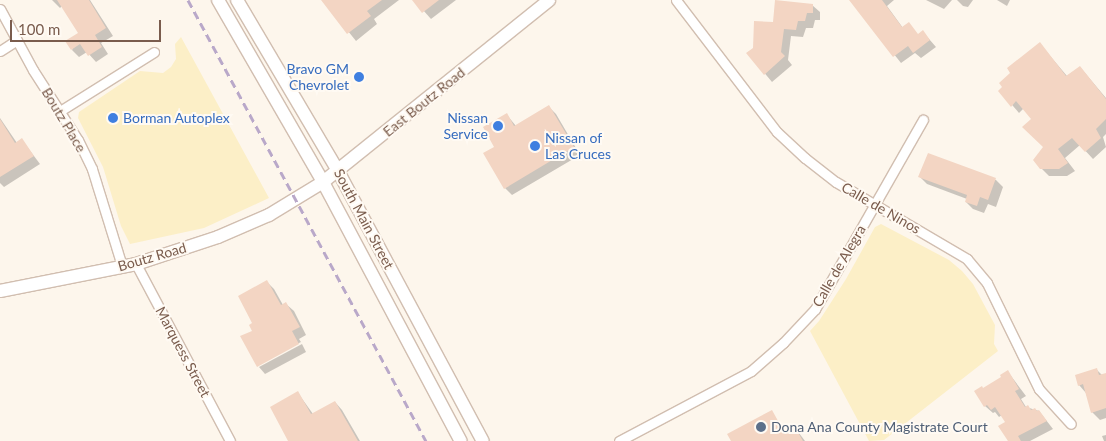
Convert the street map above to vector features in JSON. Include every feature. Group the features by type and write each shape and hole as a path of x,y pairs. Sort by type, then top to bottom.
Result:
{"main road":[{"name":"South Main Street","path":"218,0 323,182 461,441"},
{"name":"South Main Street","path":"237,0 338,171 483,441"},
{"name":"East Boutz Road","path":"296,199 338,171 549,0"},
{"name":"Boutz Road","path":"0,291 136,264 218,237 269,215 296,199"}],"street":[{"name":"Calle de Ninos","path":"676,0 777,132 804,158 836,182 966,259 987,283 1039,389 1071,424"},
{"name":"Boutz Place","path":"0,9 33,70 78,140 92,169 122,266"},
{"path":"0,51 17,40"},
{"path":"60,111 154,52"},
{"name":"Calle de Alegra","path":"619,441 751,371 783,343 815,309 923,120"},
{"name":"Marquess Street","path":"136,264 230,441"}],"sand":[{"path":"181,37 269,198 204,228 130,244 121,226 103,167 78,118 79,112 140,71 163,73 171,67 176,59 175,44"},
{"path":"881,224 949,260 962,271 973,284 995,325 994,344 998,351 884,440 869,441 810,331 819,321 846,279 875,227"}],"building":[{"path":"57,0 89,0 106,28 95,35 102,47 88,56 80,44 71,50 65,41 78,33"},
{"path":"321,0 382,0 367,11 371,16 347,34"},
{"path":"412,0 439,0 422,13"},
{"path":"775,0 813,4 813,13 807,13 805,21 798,21 796,30 784,29 781,52 785,56 764,75 746,53 753,48 754,21 773,22"},
{"path":"849,0 882,0 902,27 909,22 918,34 923,30 930,40 913,53 908,46 893,57"},
{"path":"1040,42 1066,76 1080,66 1106,99 1106,119 1096,129 1101,138 1085,152 1072,138 1058,149 1068,163 1059,169 1040,169 1033,160 1043,147 1022,127 1031,119 1016,101 1011,107 998,91 1002,87 999,83 1010,73 1007,68"},
{"name":"Nissan of Las Cruces","path":"549,105 574,147 504,189 483,153 494,147 483,127 507,113 514,126"},
{"path":"0,119 15,143 22,138 34,156 0,177"},
{"path":"928,153 996,178 988,200 980,197 977,206 965,202 967,195 918,177"},
{"path":"267,280 281,305 286,302 300,327 292,331 299,344 257,367 240,336 252,331 249,325 252,323 238,296"},
{"path":"1097,368 1099,375 1106,373 1106,408 1091,413 1083,384 1078,386 1075,375"},
{"path":"1008,370 1019,389 1015,391 1025,407 1028,405 1031,410 1035,408 1037,411 1039,410 1047,421 1018,436 1021,441 1008,441 998,426 1005,422 995,407 991,410 987,405 984,407 974,391 1001,377 1000,375"},
{"path":"298,391 311,414 335,401 358,441 288,441 270,407"},
{"name":"Dona Ana County Magistrate Court","path":"772,410 783,430 793,424 803,441 731,441 727,434"}],"railway":[{"path":"188,0 426,441"}],"place":[{"name":"Bravo GM Chevrolet","path":"359,77"},
{"name":"Borman Autoplex","path":"113,118"},
{"name":"Nissan Service","path":"498,126"},
{"name":"Nissan of Las Cruces","path":"535,146"},
{"name":"Dona Ana County Magistrate Court","path":"761,427"}]}
